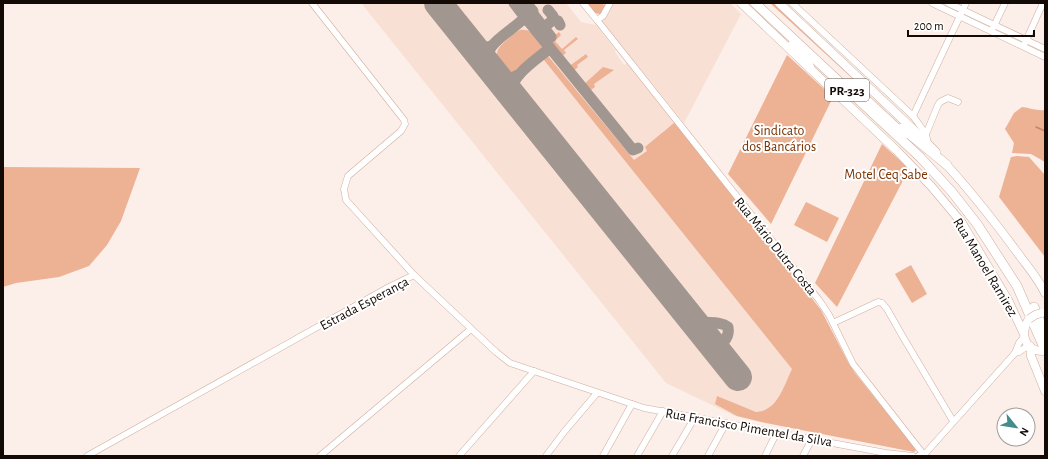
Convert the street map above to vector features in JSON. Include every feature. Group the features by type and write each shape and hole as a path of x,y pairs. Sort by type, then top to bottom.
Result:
{"highway":[{"name":"PR-323","path":"755,3 921,158 952,192 977,224 1017,286 1044,350"},
{"name":"PR-323","path":"764,3 939,168 981,218 1020,279 1045,334"},
{"path":"769,16 773,24 808,63 810,68"},
{"path":"893,125 899,126 947,165"}],"main road":[{"name":"Rua Manoel Ramirez","path":"741,3 896,150 962,223 1008,300 1029,346 1031,356 1045,391"},
{"path":"779,3 928,144 977,200 1036,277 1045,292"},
{"path":"1024,334 1029,319 1035,315 1043,314"},
{"path":"1029,346 1035,349 1044,350"}],"street":[{"path":"312,3 404,120 404,128 401,131 348,176 344,190 346,200 414,276"},
{"name":"Rua Mário Dutra Costa","path":"583,3 819,300 833,323 852,364 921,456"},
{"path":"597,20 603,16 610,3"},
{"path":"792,3 913,116 926,134 928,144"},
{"path":"932,3 961,13 1045,49"},
{"path":"948,3 961,13"},
{"path":"913,116 966,3"},
{"path":"993,28 1005,3"},
{"path":"1024,47 1043,3"},
{"path":"993,28 1024,47 1045,57"},
{"path":"926,134 940,102 948,98 958,102"},
{"name":"Estrada Esperança","path":"87,456 387,288 414,276 496,352 510,363 632,404"},
{"path":"833,323 878,302 882,303 887,308 954,421"},
{"path":"320,456 471,329"},
{"path":"921,456 1015,353 1024,334"},
{"path":"1015,353 1029,346"},
{"path":"459,456 534,371"},
{"path":"546,456 597,393"},
{"path":"603,456 632,404"},
{"name":"Rua Francisco Pimentel da Silva","path":"632,404 694,417 812,438 885,455 913,456"},
{"path":"637,456 663,411"},
{"path":"672,456 694,417"},
{"path":"709,456 726,423"},
{"path":"765,456 777,432"},
{"path":"803,456 812,438"}],"shaded area":[{"path":"361,3 566,3 581,22 596,25 616,51 615,52 624,65 627,63 675,122 662,132 819,363 817,433 735,416 666,383"},
{"path":"613,3 730,3 741,14 684,123 603,22"}],"green space":[{"path":"587,3 602,3 604,5 605,3 609,3 600,14 595,13"},
{"path":"770,3 776,3 923,143"},
{"path":"520,30 532,32 546,48 510,77 499,63 497,54 501,45"},
{"path":"559,32 561,35 555,41 562,49 576,37 578,39 564,50 566,53 561,57 548,41"},
{"path":"586,54 588,57 577,65 578,67 572,72 568,67"},
{"name":"Sindicato dos Bancários","path":"787,55 833,97 771,224 728,174"},
{"path":"548,56 634,160 647,151 645,147 675,122 821,310 855,373 912,444 916,450 914,452 761,422 737,416 715,404 717,396 756,412 764,411 775,402 779,396 792,369 544,60 544,58"},
{"path":"603,67 614,70 594,84 595,87 588,92 583,85"},
{"path":"1022,107 1045,110 1045,162 1031,154 1012,153 1014,143 1005,129 1014,113"},
{"name":"Motel Ceq Sabe","path":"882,144 909,169 837,307 815,283"},
{"path":"1011,157 1029,157 1045,175 1045,257 999,197"},
{"path":"3,167 140,168 121,221 107,245 89,266 59,277 16,283 3,287"},
{"path":"806,202 839,218 827,242 794,225"},
{"path":"911,265 927,294 912,303 895,274"}],"waterway":[{"path":"1036,127 1045,131"}],"taxiway":[{"path":"489,66 487,58 493,45 498,39 524,18 514,3"},
{"path":"526,3 551,37"},
{"path":"520,10 523,11 527,17 523,20 526,19 529,22 633,150 638,148"},
{"path":"548,10 553,16 553,20"},
{"path":"538,32 553,20 558,21 560,25"},
{"path":"472,45 480,49 491,46"},
{"path":"510,92 512,85 521,73 550,48"},
{"path":"499,79 510,79 518,75"},
{"path":"692,319 701,322 720,323 728,327 727,337 716,349"}],"runway":[{"path":"438,3 738,377"}]}
